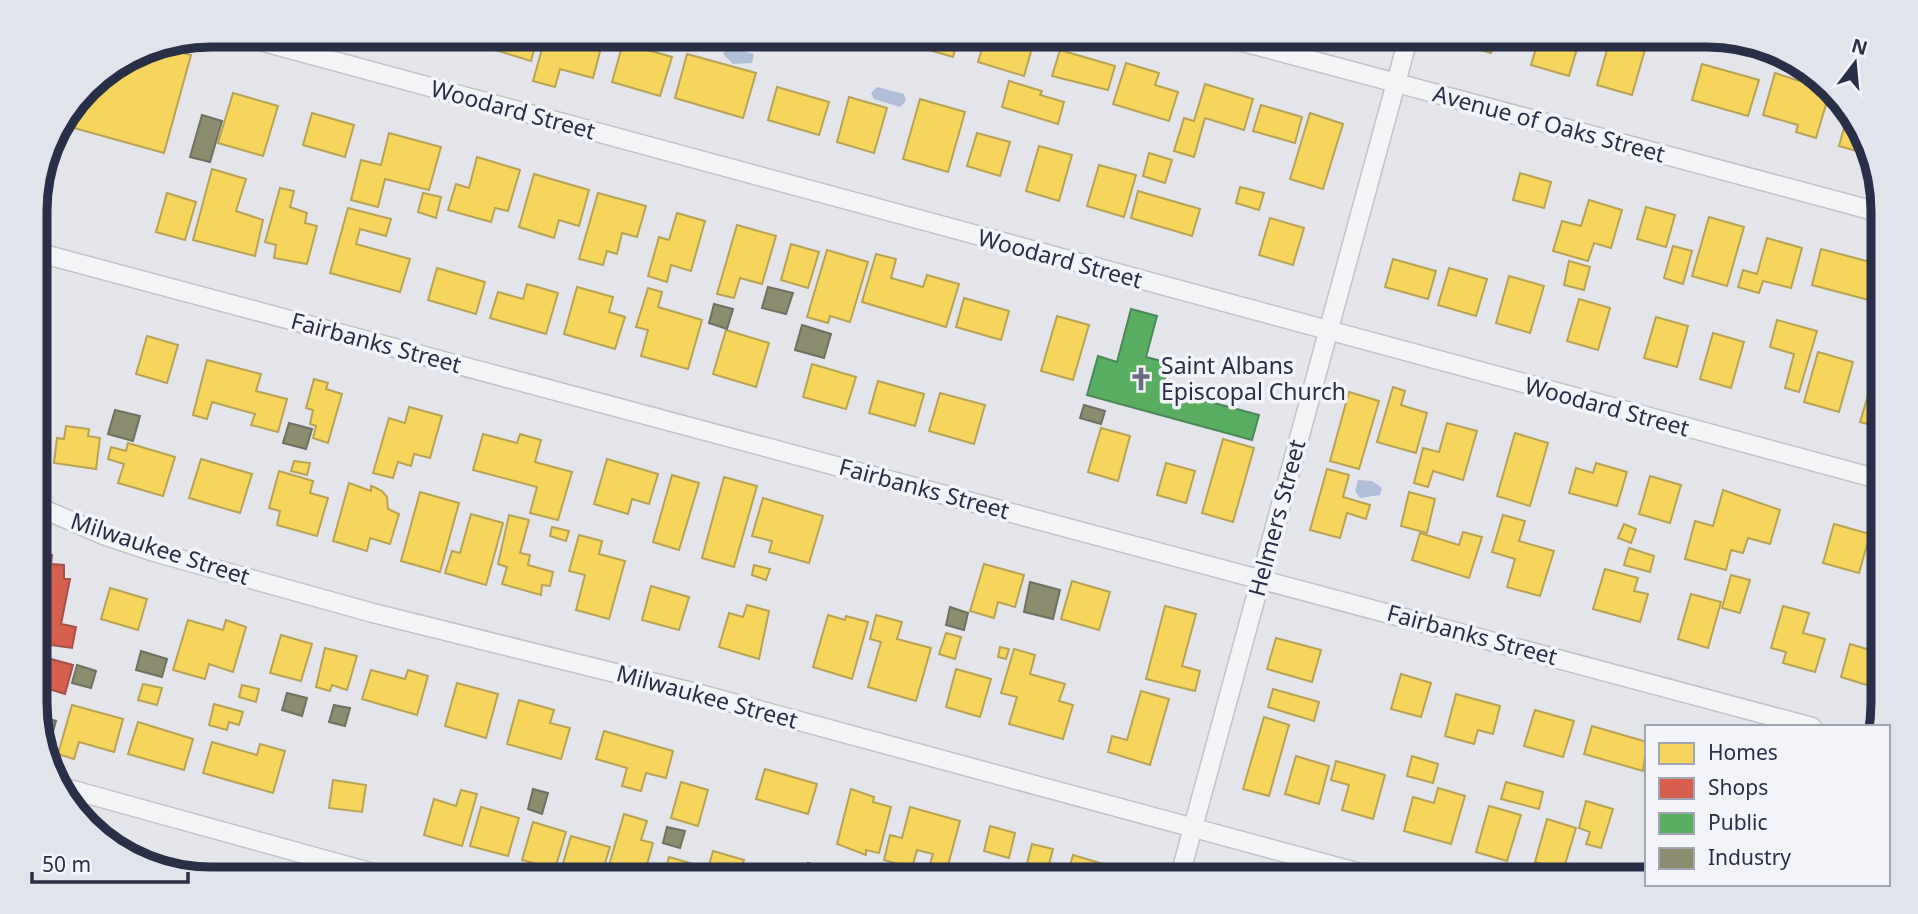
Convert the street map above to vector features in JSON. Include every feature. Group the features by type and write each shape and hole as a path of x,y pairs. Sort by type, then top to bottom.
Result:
{"street":[{"name":"Avenue of Oaks Street","path":"1263,47 1871,210"},
{"name":"Helmers Street","path":"1181,866 1406,47"},
{"name":"Woodard Street","path":"285,48 1871,477"},
{"name":"Fairbanks Street","path":"48,255 1805,725"},
{"name":"Milwaukee Street","path":"47,511 106,536 373,613 705,695 1335,866"},
{"path":"72,790 351,867"}],"water":[{"path":"730,48 754,54 752,63 733,64 723,54"},
{"path":"877,87 904,94 906,101 900,107 874,99 871,93"},
{"path":"1358,480 1372,481 1382,488 1380,495 1360,498 1355,491"}],"building: Homes":[{"path":"956,47 953,57 921,48"},
{"path":"982,47 1032,47 1024,76 978,62"},
{"path":"1471,47 1493,47 1491,53"},
{"path":"1536,47 1577,47 1569,76 1531,65"},
{"path":"1608,47 1646,47 1632,95 1597,85"},
{"path":"492,48 535,48 531,61"},
{"path":"542,48 601,48 593,78 560,69 555,87 533,81"},
{"path":"622,48 639,48 672,57 660,96 612,82"},
{"path":"1060,50 1115,66 1108,90 1052,76"},
{"path":"176,51 191,55 164,153 70,127 88,103 120,75 148,60"},
{"path":"687,54 756,73 743,118 675,98"},
{"path":"1126,63 1159,73 1155,85 1178,92 1169,121 1113,104"},
{"path":"1702,64 1759,80 1748,116 1692,100"},
{"path":"1775,73 1812,85 1820,92 1820,98 1827,100 1816,138 1796,132 1798,125 1763,115"},
{"path":"1009,81 1042,91 1040,95 1064,102 1058,124 1002,107"},
{"path":"1205,84 1253,99 1244,130 1205,118 1194,157 1174,151 1184,118 1194,121"},
{"path":"777,87 829,102 819,135 768,120"},
{"path":"233,93 278,106 263,156 218,143"},
{"path":"849,97 887,108 874,153 837,142"},
{"path":"920,99 965,112 948,172 903,159"},
{"path":"1261,105 1302,117 1295,143 1253,131"},
{"path":"312,113 354,125 345,157 303,145"},
{"path":"1310,113 1343,124 1323,189 1290,179"},
{"path":"1845,123 1859,152 1839,146"},
{"path":"389,133 441,147 429,190 385,179 378,207 351,200 361,160 381,165"},
{"path":"977,133 1010,142 1000,176 967,166"},
{"path":"1039,146 1072,155 1059,201 1026,191"},
{"path":"1149,153 1172,160 1165,183 1143,176"},
{"path":"477,157 520,170 508,211 495,208 491,222 448,210 456,184 469,188"},
{"path":"1099,165 1136,175 1124,217 1087,206"},
{"path":"212,169 246,179 236,211 263,220 255,256 193,240"},
{"path":"1520,173 1551,182 1544,208 1513,200"},
{"path":"534,174 589,190 579,226 559,220 554,238 519,227"},
{"path":"1240,187 1264,193 1259,210 1236,203"},
{"path":"280,188 294,191 290,207 307,213 305,223 317,226 307,264 274,258 276,245 265,242"},
{"path":"1138,191 1200,209 1192,236 1131,218"},
{"path":"167,193 196,202 185,240 156,232"},
{"path":"423,193 441,197 436,218 418,212"},
{"path":"598,193 646,206 637,237 622,233 617,254 607,251 603,265 579,259"},
{"path":"1589,200 1622,210 1611,248 1594,243 1588,261 1553,251 1562,221 1581,226"},
{"path":"1646,207 1675,215 1666,247 1637,239"},
{"path":"348,208 391,219 386,236 360,229 356,244 410,259 400,292 330,273"},
{"path":"677,213 705,221 691,271 671,265 667,282 648,276 659,237 669,240"},
{"path":"1709,217 1744,227 1727,286 1692,276"},
{"path":"1270,218 1304,228 1293,265 1259,255"},
{"path":"737,225 776,236 762,284 740,278 734,298 717,294"},
{"path":"1767,238 1802,248 1791,288 1763,281 1759,293 1738,287 1743,270 1757,274"},
{"path":"791,244 819,252 808,288 781,280"},
{"path":"1673,246 1692,251 1683,284 1664,278"},
{"path":"1821,249 1871,262 1871,301 1812,285"},
{"path":"827,250 868,262 850,322 830,316 828,323 807,317"},
{"path":"876,254 896,259 891,278 923,287 927,275 959,284 946,327 862,302"},
{"path":"1393,259 1436,271 1428,299 1385,287"},
{"path":"1569,261 1590,267 1584,290 1564,285"},
{"path":"437,268 485,282 476,314 428,300"},
{"path":"1449,268 1487,279 1476,316 1438,305"},
{"path":"1509,276 1544,286 1530,333 1496,323"},
{"path":"527,284 558,293 546,334 490,318 498,292 523,299"},
{"path":"577,287 613,297 609,312 625,317 615,349 564,334"},
{"path":"648,288 662,292 658,307 702,320 688,369 641,356 648,330 636,327"},
{"path":"964,298 1009,311 1001,340 956,327"},
{"path":"1579,299 1610,308 1598,350 1567,341"},
{"path":"1057,316 1089,325 1073,380 1041,371"},
{"path":"1656,317 1688,326 1677,367 1644,358"},
{"path":"1777,320 1817,331 1799,392 1785,388 1794,354 1770,347"},
{"path":"726,330 769,343 756,387 713,374"},
{"path":"1713,333 1744,342 1731,388 1700,379"},
{"path":"147,336 178,345 167,383 136,374"},
{"path":"1818,352 1853,362 1839,412 1804,402"},
{"path":"207,360 261,374 256,391 287,399 278,432 251,425 255,414 212,402 207,419 193,415"},
{"path":"812,364 856,377 846,409 803,397"},
{"path":"314,379 328,383 326,389 342,394 328,443 313,438 316,426 310,424 313,410 306,408"},
{"path":"878,381 924,394 915,426 869,413"},
{"path":"1871,386 1871,425 1860,422"},
{"path":"1393,387 1405,391 1401,405 1427,413 1416,453 1377,442"},
{"path":"1349,392 1379,401 1359,469 1330,461"},
{"path":"940,393 985,405 974,444 929,431"},
{"path":"409,407 442,416 430,458 414,454 411,466 398,462 393,478 373,473 389,418 405,423"},
{"path":"1447,423 1477,431 1463,480 1433,471 1428,487 1414,483 1423,448 1439,452"},
{"path":"66,426 89,429 88,436 100,438 96,469 54,463 57,438 64,439"},
{"path":"1101,428 1130,436 1118,481 1088,472"},
{"path":"1515,433 1548,443 1530,506 1497,496"},
{"path":"483,434 517,443 520,434 541,440 535,462 572,472 558,520 530,513 537,487 473,470"},
{"path":"1223,439 1254,448 1233,522 1202,513"},
{"path":"128,443 175,457 163,496 118,483 124,464 108,459 111,447 126,451"},
{"path":"201,459 252,474 240,513 189,498"},
{"path":"607,459 658,474 649,504 632,499 628,514 594,504"},
{"path":"294,461 310,463 307,475 291,471"},
{"path":"1166,463 1195,471 1186,503 1157,495"},
{"path":"1596,463 1627,472 1617,506 1569,493 1576,468 1593,473"},
{"path":"1327,469 1349,475 1343,497 1370,505 1366,519 1347,513 1340,538 1310,530"},
{"path":"279,471 313,481 310,493 328,498 317,536 277,525 280,511 269,508"},
{"path":"672,475 699,483 679,550 653,542"},
{"path":"1650,476 1681,485 1670,523 1639,514"},
{"path":"724,477 757,486 734,567 702,558"},
{"path":"349,483 371,491 371,486 382,491 387,497 388,509 399,514 390,544 370,538 367,551 333,541"},
{"path":"1723,490 1780,510 1770,544 1748,538 1743,553 1731,550 1726,570 1685,559 1695,521 1713,526"},
{"path":"420,492 459,503 440,572 401,561"},
{"path":"1409,492 1435,499 1427,533 1401,526"},
{"path":"763,498 823,516 809,563 769,552 772,541 752,536"},
{"path":"471,514 503,523 486,585 445,573 452,551 460,553"},
{"path":"509,515 529,520 520,553 530,555 528,565 553,572 550,586 542,585 541,595 502,584 507,567 498,564"},
{"path":"1503,515 1525,521 1519,541 1554,551 1540,596 1507,587 1515,559 1492,552"},
{"path":"1624,524 1636,529 1631,543 1618,538"},
{"path":"1834,524 1870,534 1859,573 1823,563"},
{"path":"552,527 569,531 566,541 550,536"},
{"path":"1463,532 1482,537 1469,578 1412,560 1420,533 1459,545"},
{"path":"579,535 602,541 599,554 625,561 609,619 576,610 585,575 569,571"},
{"path":"1629,548 1654,556 1650,572 1624,565"},
{"path":"984,564 1024,575 1015,607 998,602 994,618 970,611"},
{"path":"754,565 770,569 766,580 752,575"},
{"path":"1605,569 1638,578 1634,591 1648,594 1640,622 1593,609"},
{"path":"1731,575 1750,580 1740,613 1722,608"},
{"path":"1072,581 1110,592 1099,630 1061,619"},
{"path":"651,586 689,597 679,630 642,620"},
{"path":"110,588 147,599 138,630 101,619"},
{"path":"1691,594 1721,602 1708,648 1678,639"},
{"path":"747,605 769,611 759,659 719,647 729,613 743,617"},
{"path":"1165,606 1196,614 1182,666 1200,671 1195,691 1146,679"},
{"path":"1783,606 1809,613 1803,633 1825,639 1815,672 1783,663 1786,652 1771,648"},
{"path":"828,615 845,620 846,616 868,622 852,679 813,667"},
{"path":"876,615 902,622 897,639 931,648 916,701 868,687 881,642 870,639"},
{"path":"188,620 223,630 226,620 246,627 233,672 209,664 205,679 173,670"},
{"path":"946,633 961,637 955,659 939,654"},
{"path":"281,635 312,644 301,681 270,673"},
{"path":"1276,638 1321,650 1312,682 1267,669"},
{"path":"1850,644 1871,650 1871,686 1841,677"},
{"path":"1000,647 1009,649 1006,659 998,657"},
{"path":"325,648 357,656 347,690 332,685 330,691 316,687"},
{"path":"1014,649 1035,655 1030,674 1065,684 1059,701 1073,705 1063,739 1009,724 1017,697 1001,693"},
{"path":"956,669 991,679 980,717 946,707"},
{"path":"371,670 405,679 408,670 428,676 417,715 362,699"},
{"path":"1401,674 1431,683 1421,717 1391,709"},
{"path":"457,683 498,694 486,738 445,726"},
{"path":"143,684 162,688 157,705 138,700"},
{"path":"242,685 259,689 256,702 239,697"},
{"path":"1273,689 1319,702 1314,721 1268,707"},
{"path":"1141,691 1169,699 1150,765 1108,752 1112,736 1127,740"},
{"path":"1456,694 1500,706 1493,734 1478,730 1474,744 1445,736"},
{"path":"519,700 554,710 550,723 570,728 561,759 507,744"},
{"path":"214,704 243,712 239,725 229,722 227,730 209,725"},
{"path":"72,705 123,719 114,752 79,742 74,759 58,754"},
{"path":"1535,710 1574,721 1563,757 1524,746"},
{"path":"1264,717 1289,725 1269,796 1243,789"},
{"path":"138,722 193,739 184,770 128,754"},
{"path":"1592,726 1645,741 1643,771 1584,754"},
{"path":"604,731 673,751 666,778 646,773 641,791 622,786 627,768 596,759"},
{"path":"212,742 257,755 260,744 285,751 273,793 203,773"},
{"path":"1296,756 1329,766 1319,804 1285,794"},
{"path":"1412,756 1438,764 1433,783 1407,776"},
{"path":"1336,761 1385,775 1373,819 1342,810 1349,785 1331,780"},
{"path":"765,769 817,784 808,814 756,799"},
{"path":"333,780 366,785 362,812 329,808"},
{"path":"681,782 708,790 698,826 671,818"},
{"path":"1506,782 1543,792 1539,809 1501,799"},
{"path":"1438,788 1465,796 1451,844 1404,831 1413,797 1434,803"},
{"path":"851,789 874,797 873,802 891,807 879,853 866,850 866,855 837,844"},
{"path":"461,790 477,794 462,846 424,835 434,799 456,806"},
{"path":"1586,801 1613,809 1601,848 1586,844 1590,832 1579,828"},
{"path":"1489,806 1521,815 1507,861 1476,852"},
{"path":"481,807 519,818 508,856 470,846"},
{"path":"910,807 960,821 948,867 930,864 933,854 917,850 912,867 884,860 890,835 902,838"},
{"path":"624,814 647,821 641,840 653,843 646,867 609,867"},
{"path":"1547,819 1576,828 1564,866 1548,866 1535,862"},
{"path":"533,822 566,832 556,867 522,860"},
{"path":"990,826 1015,833 1009,858 984,851"},
{"path":"571,836 610,847 604,867 562,867"},
{"path":"1032,844 1053,849 1048,866 1026,866"},
{"path":"713,851 744,860 742,867 709,867"},
{"path":"1073,855 1111,866 1070,866"},
{"path":"669,857 700,866 700,867 666,867"}],"building: Shops":[{"path":"47,554 52,555 51,564 64,565 64,579 70,579 61,624 76,627 72,648 47,645"},
{"path":"47,658 73,665 65,694 47,688"}],"building: Public":[{"path":"1131,309 1157,316 1146,357 1169,363 1162,389 1259,415 1252,440 1087,395 1098,356 1117,362"}],"building: Industry":[{"path":"202,115 222,121 210,162 190,157"},
{"path":"768,287 793,293 786,314 762,308"},
{"path":"714,304 733,309 727,329 709,323"},
{"path":"802,325 831,334 824,358 795,350"},
{"path":"1084,405 1105,411 1101,424 1080,418"},
{"path":"115,410 140,416 133,441 108,434"},
{"path":"289,423 312,429 306,449 283,443"},
{"path":"1030,582 1060,590 1053,619 1024,612"},
{"path":"950,607 968,613 964,630 946,625"},
{"path":"141,651 167,659 162,677 136,670"},
{"path":"77,665 96,671 91,688 72,683"},
{"path":"287,693 307,698 302,716 282,710"},
{"path":"334,705 350,708 345,726 329,722"},
{"path":"48,719 56,721 51,737"},
{"path":"533,789 548,793 542,814 528,809"},
{"path":"667,827 685,831 680,848 663,843"}],"place":[{"name":"Saint Albans Episcopal Church","path":"1141,379"}]}
